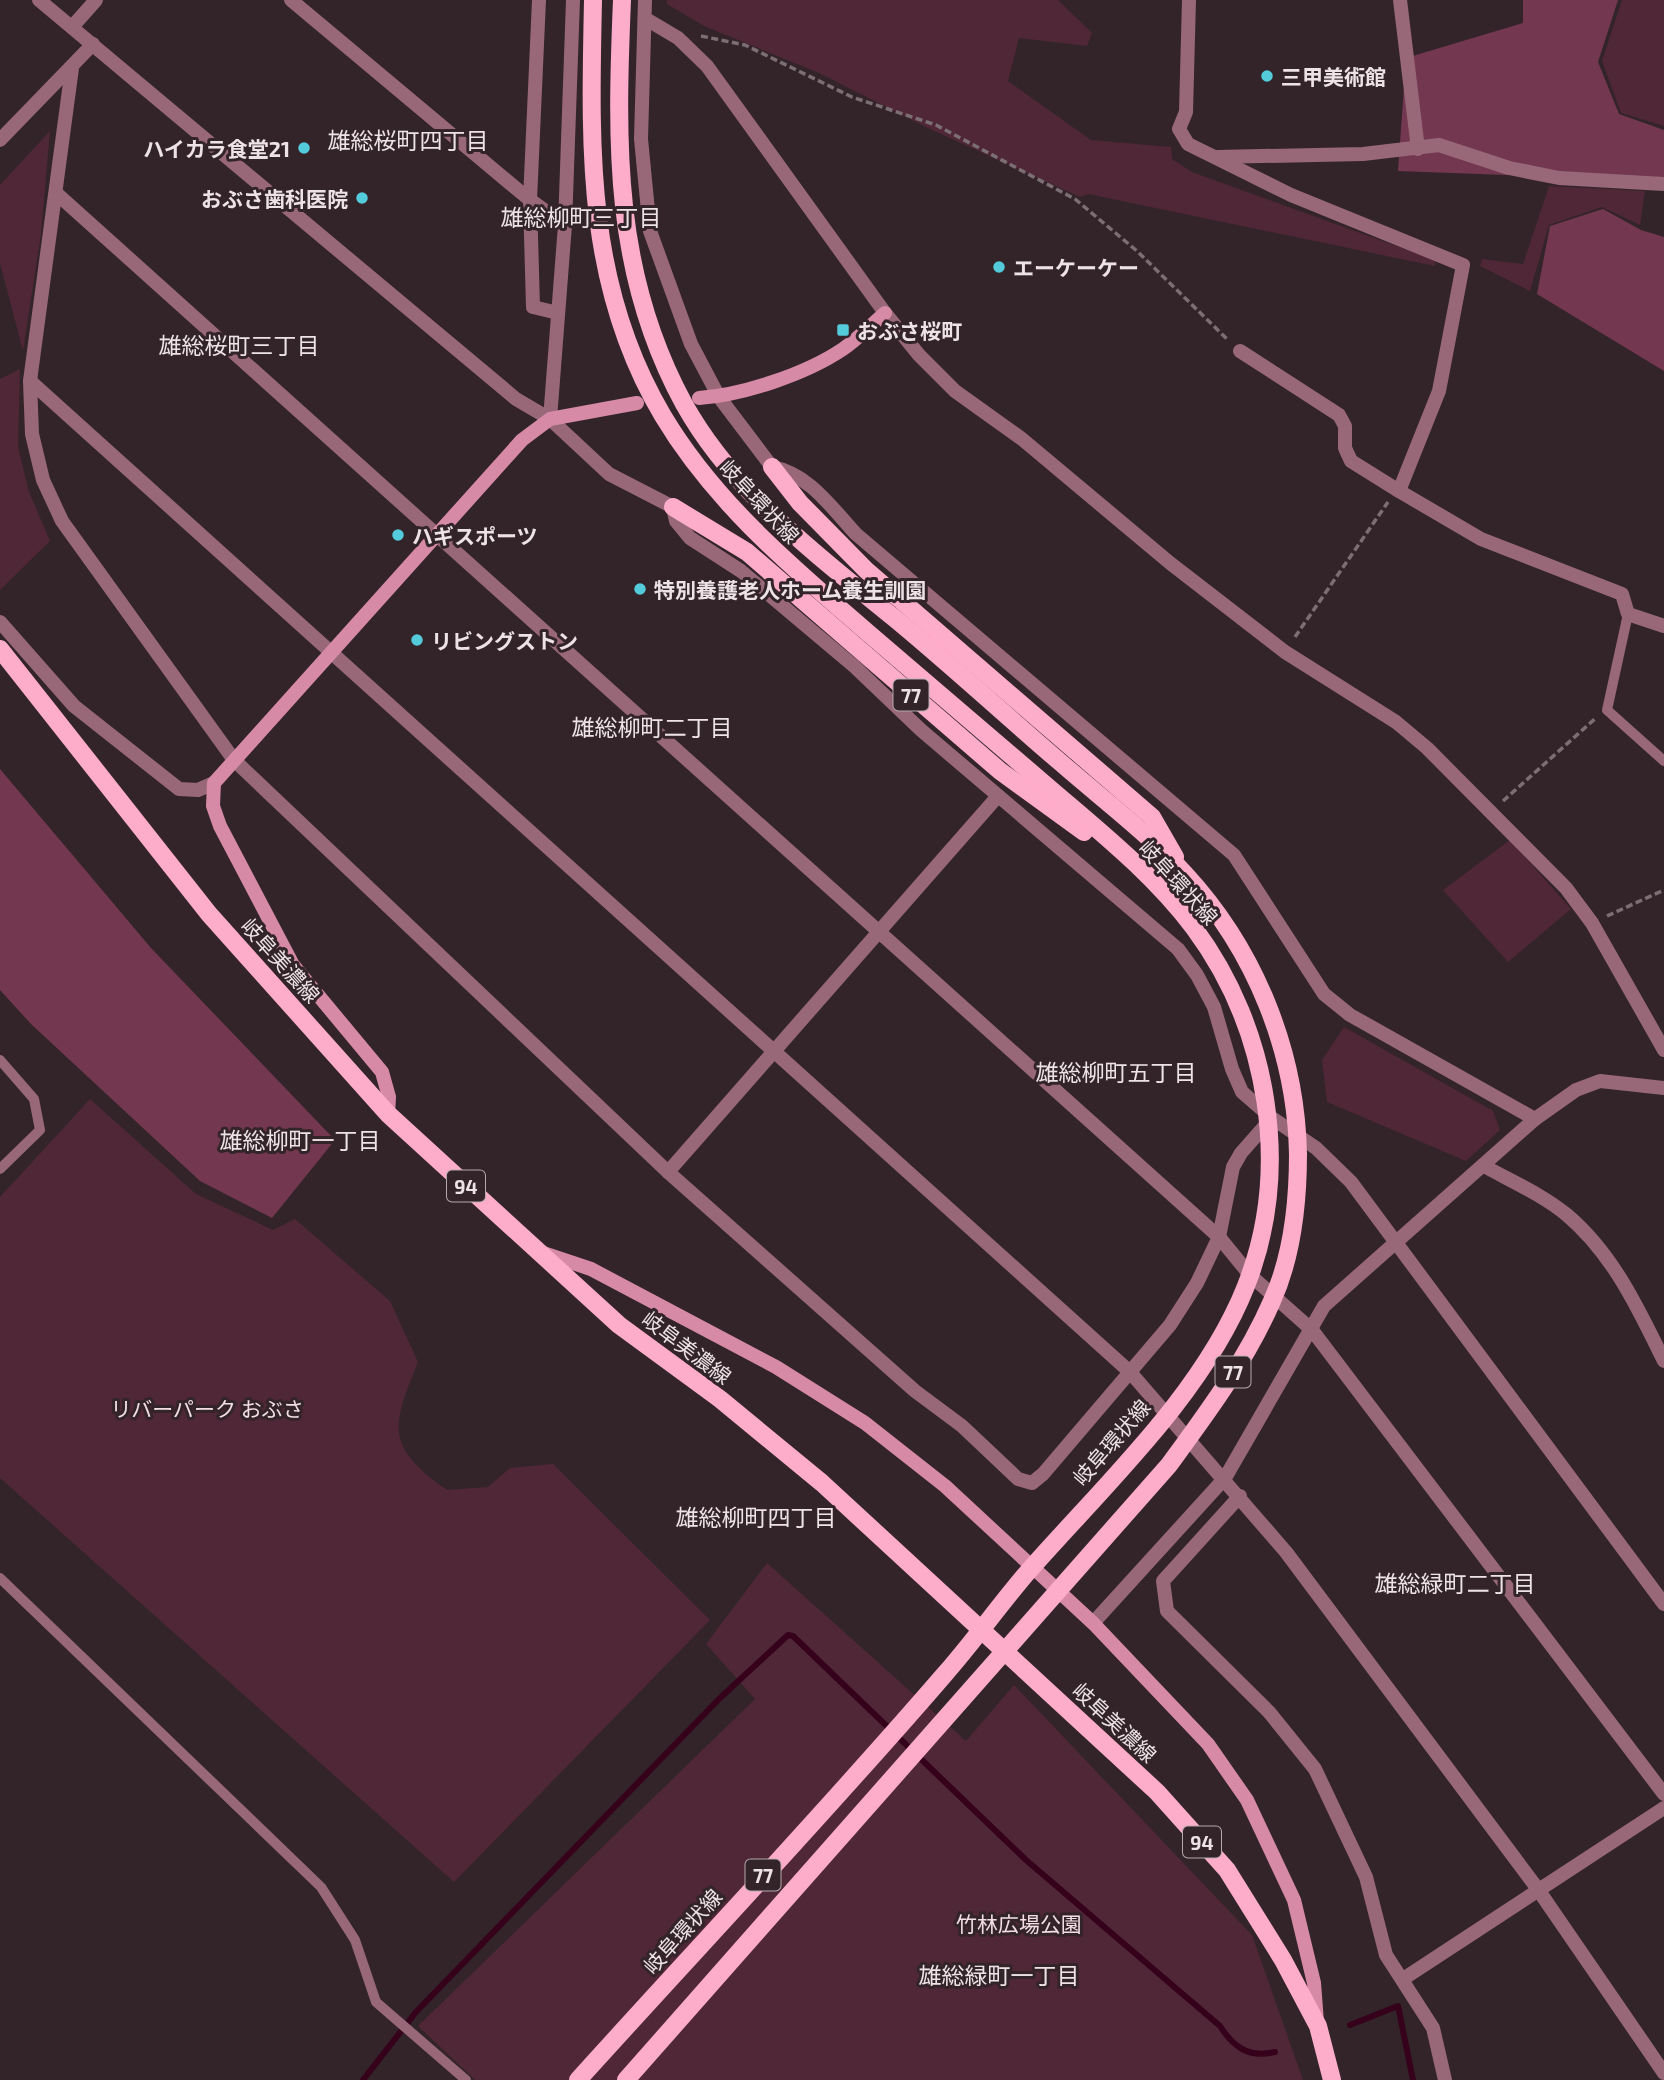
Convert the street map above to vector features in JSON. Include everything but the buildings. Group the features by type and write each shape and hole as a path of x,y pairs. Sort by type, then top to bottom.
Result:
{"main road":[{"name":"岐阜環状線","path":"578,2080 948,1671 1022,1579 1188,1386 1215,1346 1245,1289 1264,1231 1270,1134 1262,1082 1250,1033 1229,985 1195,929 1153,881 1096,828 764,543 701,471 664,418 629,351 609,289 597,226 591,105 593,0"},
{"name":"岐阜環状線","path":"622,0 618,105 624,220 639,294 656,344 685,407 729,468 786,529 916,637 1184,873 1222,921 1252,971 1278,1029 1293,1090 1298,1182 1291,1236 1274,1298 1243,1358 1169,1465 626,2080"},
{"name":"77","path":"772,467 800,503 866,570 1152,817 1184,873"},
{"name":"77","path":"673,507 747,552 1000,771 1153,881"},
{"name":"岐阜美濃線","path":"0,649 209,914 388,1114 619,1325 720,1399 822,1483 1157,1792 1227,1870 1283,1959 1318,2026 1332,2080"}],"street":[{"path":"40,0 516,399 550,419 609,474 673,507 676,521 690,538 741,571 1178,949 1197,975 1214,1007 1232,1069 1242,1092 1272,1118 1316,1148 1351,1182 1664,1604"},
{"path":"72,27 96,0"},
{"path":"291,0 530,200 565,225"},
{"path":"538,0 530,200 533,307 558,313"},
{"path":"550,419 565,225 573,0"},
{"path":"645,0 641,139 650,231 691,344 719,397 772,467 786,470 809,483 856,534 1234,855 1324,994 1350,1014 1535,1119"},
{"path":"1189,0 1186,112 1179,129 1188,144 1291,195 1463,265 1439,391 1399,491"},
{"path":"1400,0 1418,149"},
{"path":"646,19 678,38 707,66 885,313 919,355 955,391 1022,439 1170,563 1284,652 1396,722 1492,811 1566,888 1592,923 1664,1050"},
{"path":"0,140 93,44"},
{"path":"72,68 30,381 32,434 43,480 62,522 234,760 668,1172 915,1391 962,1426 1018,1479 1032,1483 1043,1474 1170,1325 1197,1283 1219,1237 1233,1167 1241,1153 1272,1118"},
{"path":"1215,157 1363,153 1439,145 1509,169 1559,178 1664,184"},
{"path":"56,193 1219,1237 1250,1275 1312,1329 1664,1794"},
{"path":"699,398 719,397 812,367 844,348 885,313"},
{"path":"1240,351 1339,415 1345,426 1345,448 1352,461 1481,539 1622,594 1629,614 1664,626"},
{"path":"30,381 1130,1372 1225,1478 1294,1562 1537,1888 1664,2073"},
{"path":"0,622 74,706 179,789 198,790 215,783 522,440 550,419 637,403"},
{"path":"215,783 213,806 293,965 382,1072 388,1097 388,1114"},
{"path":"668,1172 998,796"},
{"path":"1093,1623 1225,1478 1324,1306 1535,1119 1576,1090 1600,1081 1664,1090"},
{"path":"1484,1166 1565,1214 1601,1248 1634,1300 1664,1361"},
{"path":"536,1250 591,1269 776,1367 865,1423 945,1486 1093,1623 1208,1744 1247,1800 1294,1900 1314,1983 1318,2026"},
{"path":"1240,1496 1163,1581 1167,1611 1269,1712 1315,1769 1366,1877 1386,1955 1433,2028 1444,2080"},
{"path":"1403,1979 1537,1888 1664,1808"}],"lane":[{"path":"1629,614 1607,709 1664,761"},
{"path":"0,1060 34,1099 40,1129 0,1169"},
{"path":"0,1578 321,1887 355,1940 376,2002 466,2080"}],"path":[{"path":"678,38 707,35 745,45 852,97 936,125 1075,199 1137,251 1240,351"},
{"path":"1284,652 1392,496 1399,491"},
{"path":"1492,811 1577,731 1607,709"},
{"path":"1592,923 1664,890"}],"green space":[{"path":"667,0 1058,0 1092,33 1087,46 1019,38 1008,81 1091,140 1171,147 1172,159 1192,172 1435,260 1435,266 1088,194 1080,197 930,129 819,73 704,26 667,4"},
{"path":"1622,0 1664,0 1664,126 1621,113 1602,61"},
{"path":"50,131 41,234 23,351 0,263 0,185"},
{"path":"1549,186 1645,191 1640,225 1602,207 1549,225 1530,291 1480,266 1482,259 1523,264"},
{"path":"20,369 18,447 29,492 50,541 0,590 0,379"},
{"path":"1510,840 1571,909 1508,962 1443,890"},
{"path":"1344,1027 1493,1111 1500,1130 1466,1161 1327,1102 1322,1060"},
{"name":"リバーパーク おぶさ","path":"90,1099 196,1194 273,1230 295,1219 390,1301 418,1362 403,1403 399,1434 403,1447 412,1460 427,1474 447,1490 488,1487 510,1468 553,1464 710,1620 454,1882 0,1478 0,1197"},
{"name":"竹林広場公園","path":"767,1563 966,1741 1014,1685 1252,1935 1303,2080 475,2080 418,2026 755,1699 706,1644"}],"shaded area":[{"path":"1523,0 1618,0 1598,62 1619,114 1664,130 1664,181 1398,171 1406,58 1523,23"},
{"path":"1603,209 1641,230 1664,237 1664,371 1537,294 1550,226"},
{"path":"0,769 151,948 335,1140 272,1218 200,1181 31,1024 0,990"}],"waterway":[{"path":"363,2080 416,2012 719,1699 788,1635 793,1636 1026,1860 1220,2026 1231,2040 1243,2050 1257,2054 1275,2052"},
{"path":"1350,2025 1398,2006 1413,2080"}],"place":[{"name":"三甲美術館","path":"1267,76"},
{"name":"ハイカラ食堂21","path":"304,148"},
{"name":"おぶさ歯科医院","path":"362,198"},
{"name":"エーケーケー","path":"999,267"},
{"name":"おぶさ桜町","path":"843,330"},
{"name":"ハギスポーツ","path":"398,535"},
{"name":"特別養護老人ホーム養生訓園","path":"640,589"},
{"name":"リビングストン","path":"417,640"}],"district":[{"name":"雄総桜町四丁目","path":"408,140"},
{"name":"雄総柳町三丁目","path":"581,217"},
{"name":"雄総桜町三丁目","path":"239,345"},
{"name":"雄総柳町二丁目","path":"652,727"},
{"name":"雄総柳町五丁目","path":"1116,1072"},
{"name":"雄総柳町一丁目","path":"300,1140"},
{"name":"雄総柳町四丁目","path":"756,1517"},
{"name":"雄総緑町二丁目","path":"1455,1583"},
{"name":"雄総緑町一丁目","path":"999,1975"}]}
